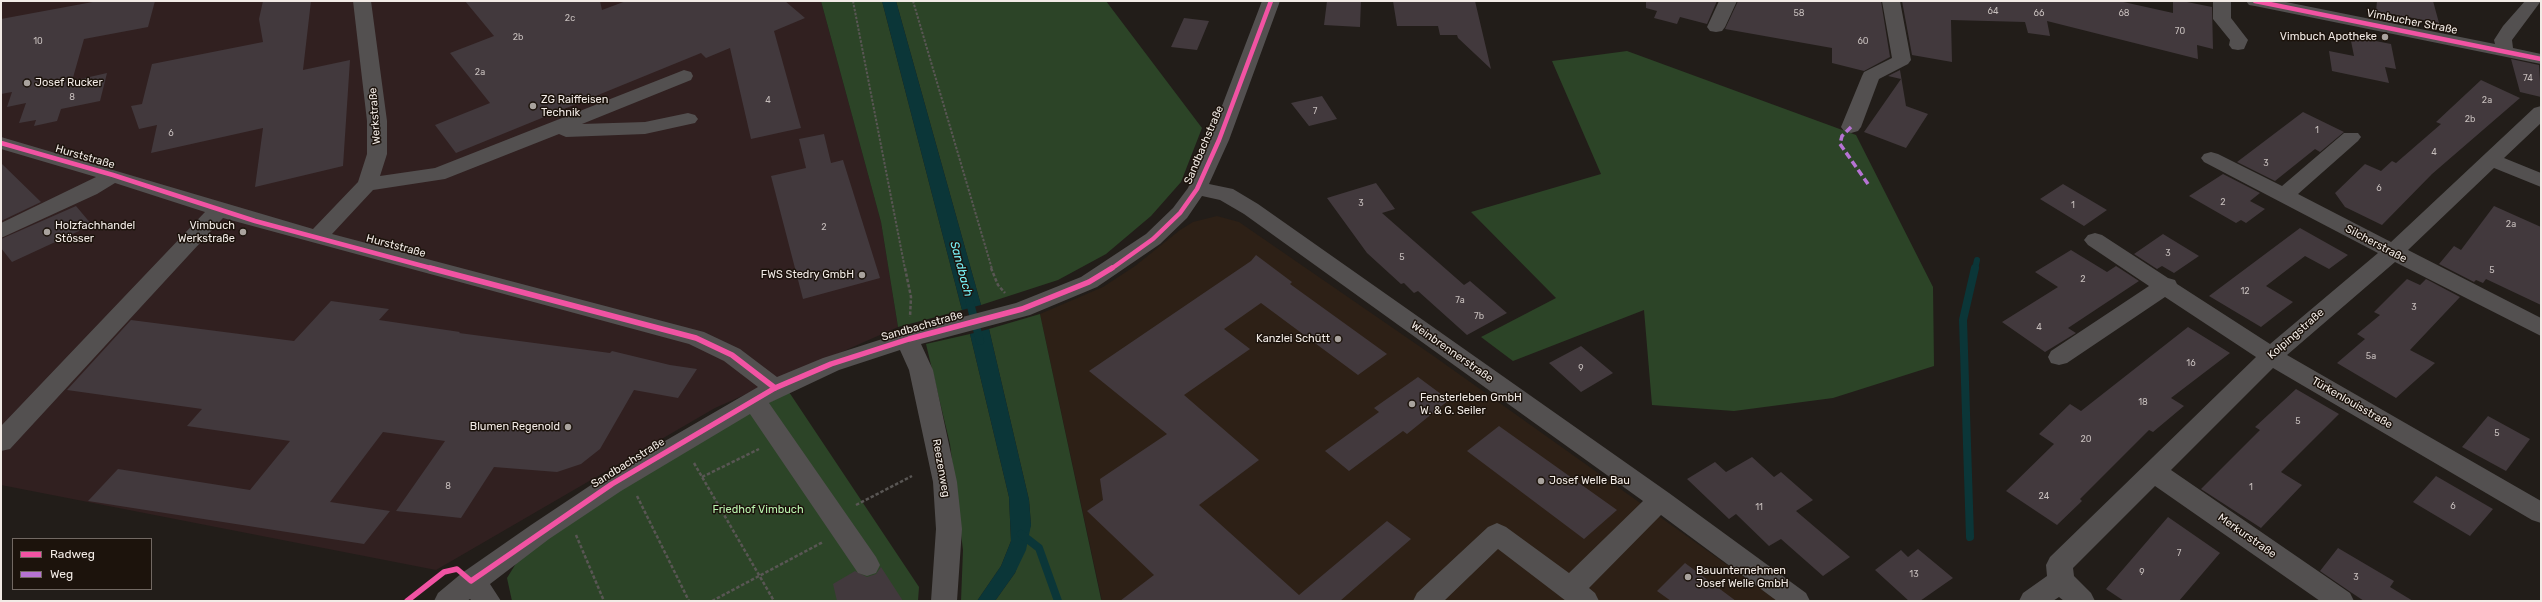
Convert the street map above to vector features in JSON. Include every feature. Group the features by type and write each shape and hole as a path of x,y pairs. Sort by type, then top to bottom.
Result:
{"street":[{"name":"Werkstraße","path":"319,236 367,184 377,154 377,121 362,1"},
{"name":"Sandbachstraße","path":"447,601 471,581 540,532 612,484 753,399 831,364 909,339 1012,312 1089,282 1123,261 1153,239 1180,213 1197,189 1219,140 1271,1"},
{"path":"1850,127 1871,76 1902,60 1891,1"},
{"path":"2222,1 2222,19 2239,40 2238,45"},
{"name":"Vimbucher Straße","path":"2255,1 2541,59"},
{"path":"2505,51 2504,40 2509,30 2534,1"},
{"path":"1704,11 1722,14"},
{"path":"367,184 438,174 483,158 684,76"},
{"name":"Kolpingstraße","path":"2032,601 2060,573 2153,471 2271,356 2392,253 2490,158 2541,112"},
{"path":"547,132 645,128 688,119"},
{"path":"2285,195 2351,136"},
{"name":"Hurststraße","path":"1,143 113,175 220,209 696,338 732,355 775,388"},
{"name":"Silcherstraße","path":"2211,158 2285,195 2392,253 2541,328"},
{"path":"2490,158 2541,180"},
{"path":"1,231 90,189 113,175"},
{"name":"Weinbrennerstraße","path":"1197,189 1226,194 1251,209 1660,500 1796,601"},
{"path":"1,442 220,209"},
{"name":"Türkenlouisstraße","path":"2095,240 2167,286 2271,356 2541,513"},
{"path":"2059,357 2167,286"},
{"name":"Reezenweg","path":"909,339 921,370 945,482 949,529 944,601"},
{"path":"753,399 867,565"},
{"name":"Merkurstraße","path":"2153,471 2342,601"},
{"path":"1426,601 1497,534 1578,595 1660,500"},
{"path":"2060,573 2082,601"},
{"path":"471,581 488,601"}],"path":[{"path":"853,1 911,296 909,339"},
{"path":"913,1 990,263 998,286 1012,312"},
{"path":"702,477 780,438"},
{"path":"691,457 774,601"},
{"path":"712,601 844,531 847,510 912,476"},
{"path":"635,492 689,601"},
{"path":"575,531 604,601"}],"shaded area":[{"path":"1,1 821,1 881,222 898,327 715,408 436,570 1,485"},
{"path":"1217,216 1239,222 1435,357 1778,601 1102,601 1040,314 1103,287 1135,266 1180,230 1193,222"}],"green space":[{"path":"821,1 882,1 962,310 898,327 881,222"},
{"path":"896,1 1106,1 1202,128 1181,182 1151,216 1106,254 1058,280 981,305"},
{"path":"1627,51 1856,135 1933,287 1934,366 1833,398 1734,411 1652,405 1644,310 1513,361 1481,337 1556,298 1471,212 1601,174 1552,61"},
{"path":"1040,314 1102,601 995,601 1015,573 1031,525 1029,500 989,329"},
{"path":"970,334 1009,497 1011,541 1001,566 977,601 961,601 963,550 950,444 926,344"},
{"name":"Friedhof Vimbuch","path":"789,392 919,587 918,601 512,601 507,578 520,557 637,473"}],"water":[{"path":"882,1 896,1 981,305 962,310"},
{"path":"989,329 1029,500 1031,525 1026,550 1015,573 995,601 977,601 1001,566 1011,541 1009,497 970,334"}],"building":[{"path":"98,1 155,1 148,27 84,39 72,81 107,73 100,101 61,109 57,121 34,126 36,120 19,123 26,103 7,107 12,92 1,94 1,19"},
{"path":"263,1 311,1 303,70 350,60 343,166 255,187 263,128 151,153 157,125 139,129 131,106 142,104 152,64 263,42 259,19"},
{"path":"465,1 600,1 602,10 626,1 785,1 805,18 774,31 801,128 751,139 730,48 706,58 701,53 456,153 435,125 490,103 450,53 494,36"},
{"path":"1327,1 1361,1 1360,27 1324,25"},
{"path":"1393,1 1475,1 1491,69 1458,38 1457,35 1440,35 1438,26 1397,26"},
{"path":"1646,1 1717,1 1707,24 1680,17 1677,24 1654,18 1657,11 1646,8"},
{"path":"1738,1 1881,1 1890,57 1864,71 1832,63 1832,48 1725,29"},
{"path":"1902,1 2119,1 2173,13 2173,1 2182,1 2212,7 2213,49 2197,45 2198,59 2047,21 2050,36 2028,33 2025,22 1951,20 1952,62 1912,55"},
{"path":"2377,1 2433,1 2439,23 2376,11"},
{"path":"1184,18 1209,21 1197,50 1171,47"},
{"path":"2350,36 2391,44 2396,69 2385,67 2389,83 2332,71 2329,51 2354,56"},
{"path":"2511,59 2539,65 2541,97 2520,92"},
{"path":"1900,70 1906,106 1928,114 1906,148 1864,132 1901,79 1888,76"},
{"path":"2481,80 2520,98 2432,174 2382,225 2345,207 2335,193 2365,164 2381,171 2392,161 2396,163 2441,124 2436,122"},
{"path":"1322,96 1337,119 1309,126 1291,103"},
{"path":"2303,112 2344,132 2320,152 2315,149 2275,181 2237,162"},
{"path":"824,134 831,163 843,160 880,278 803,299 771,176 806,168 799,139"},
{"path":"1,163 41,202 1,221"},
{"path":"2223,174 2260,193 2250,201 2265,209 2246,223 2241,220 2236,223 2189,196"},
{"path":"1376,183 1395,209 1382,213 1464,285 1470,281 1507,313 1467,335 1418,291 1414,293 1404,283 1401,284 1367,253 1327,198"},
{"path":"2063,184 2107,210 2084,226 2040,199"},
{"name":"Holzfachhandel Stösser","path":"76,206 92,225 12,262 1,248 1,239"},
{"path":"2494,206 2541,227 2541,305 2486,279 2483,283 2476,280 2474,282 2439,264 2454,246 2461,250"},
{"path":"2300,228 2348,255 2329,269 2305,256 2266,286 2293,302 2261,327 2209,296"},
{"path":"2163,234 2199,256 2174,273 2162,266 2157,269 2134,254"},
{"path":"2071,250 2107,272 2116,266 2139,281 2068,328 2076,333 2045,352 2002,322 2058,287 2035,272"},
{"path":"1256,255 1292,282 1290,284 1387,354 1358,375 1261,303 1224,329 1250,349 1184,395 1259,460 1199,505 1299,595 1387,521 1411,539 1340,601 1120,601 1154,575 1087,511 1103,500 1100,479 1167,434 1089,371 1251,261"},
{"path":"2407,279 2420,285 2426,279 2460,297 2410,350 2435,363 2396,398 2337,363 2365,339 2357,334 2380,315 2374,312"},
{"path":"331,301 389,309 379,320 460,332 459,333 610,353 612,351 670,365 697,369 678,398 634,390 600,449 581,464 557,472 494,467 461,518 396,511 445,441 383,432 330,502 390,511 364,544 88,501 118,469 250,490 290,441 187,426 202,409 67,390 131,320 294,341"},
{"path":"2188,327 2230,353 2171,398 2184,406 2153,432 2149,430 2080,499 2082,501 2057,525 2006,491 2054,444 2039,434 2070,404 2081,411"},
{"path":"1581,346 1613,373 1581,392 1549,363"},
{"path":"1418,377 1449,400 1407,434 1403,431 1349,471 1325,451 1379,412 1374,408"},
{"path":"2296,389 2339,414 2281,472 2302,485 2261,528 2201,489 2260,430 2255,427"},
{"path":"2488,416 2530,439 2506,471 2462,447"},
{"name":"Josef Welle Bau","path":"1499,426 1617,510 1584,539 1467,451"},
{"path":"1752,457 1774,477 1781,472 1813,500 1796,511 1850,557 1823,576 1781,539 1769,546 1736,514 1729,519 1687,479 1715,462 1726,472"},
{"path":"2436,476 2493,509 2470,536 2413,502"},
{"path":"2168,517 2220,553 2179,601 2124,601 2106,589"},
{"path":"2338,548 2394,581 2390,587 2413,601 2364,601 2320,571"},
{"path":"1918,549 1953,578 1920,601 1909,601 1875,570 1901,550 1908,557"},
{"name":"Bauunternehmen Josef Welle GmbH","path":"1685,563 1736,601 1671,601 1657,591"},
{"path":"881,567 903,601 837,601 833,584 855,571 867,577 876,574"}],"waterway":[{"path":"1975,269 1977,260"},
{"path":"1970,537 1963,320 1975,268"},
{"name":"Sandbach","path":"969,299 980,341"},
{"path":"1021,534 1039,548 1058,601"}],"marked path":[{"path":"1851,127 1842,136 1840,144 1868,184"}],"cycle path":[{"path":"407,601 444,572 457,569 471,581 540,532 612,484 775,388 831,364 909,339 1022,309 1089,282 1123,261 1153,239 1180,213 1197,189 1219,140 1271,1"},
{"path":"2255,1 2541,59"},
{"path":"1,143 113,175 255,221 696,338 732,355 775,388"}],"place":[{"name":"Vimbuch Apotheke","path":"2385,37"},
{"name":"Josef Rucker","path":"27,83"},
{"name":"ZG Raiffeisen Technik","path":"533,106"},
{"name":"Holzfachhandel Stösser","path":"47,232"},
{"name":"Vimbuch Werkstraße","path":"243,232"},
{"name":"FWS Stedry GmbH","path":"862,275"},
{"name":"Kanzlei Schütt","path":"1338,339"},
{"name":"Fensterleben GmbH W. & G. Seiler","path":"1412,404"},
{"name":"Blumen Regenold","path":"568,427"},
{"name":"Josef Welle Bau","path":"1541,481"},
{"name":"Bauunternehmen Josef Welle GmbH","path":"1688,577"}]}
